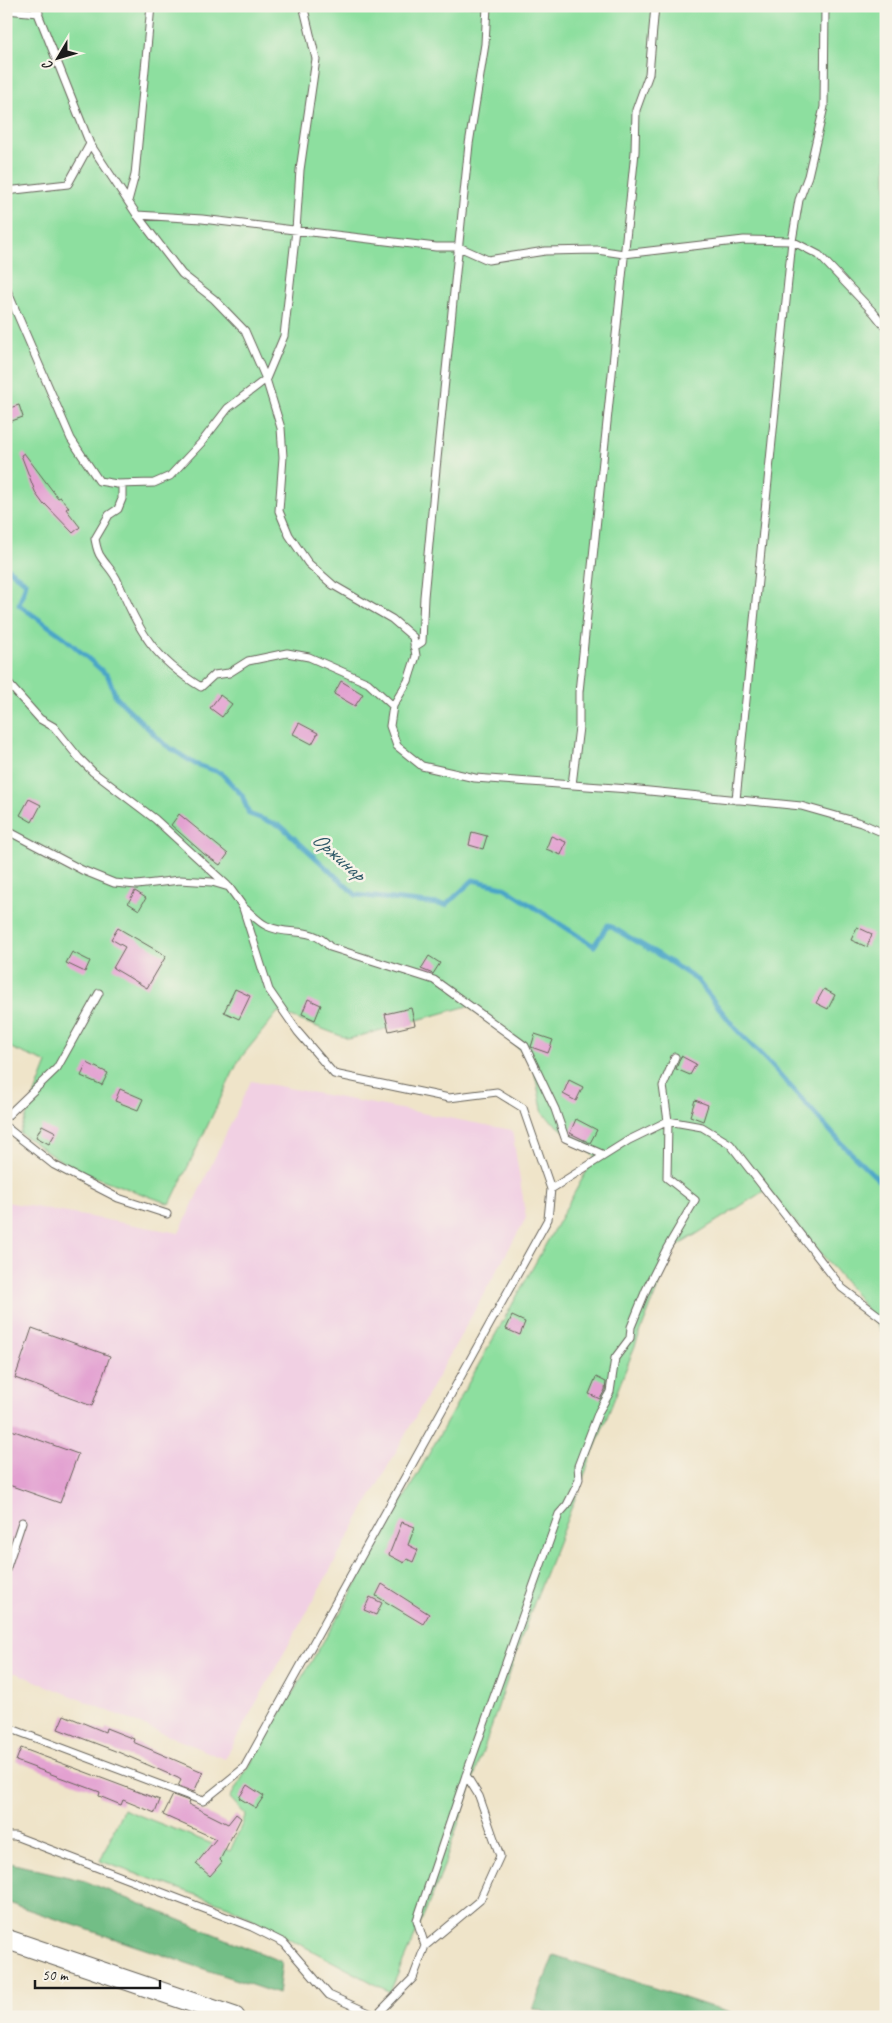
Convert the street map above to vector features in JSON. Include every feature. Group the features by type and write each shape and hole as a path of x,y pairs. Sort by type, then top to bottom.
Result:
{"main road":[{"path":"6,1939 235,2017"}],"lane":[{"path":"128,201 136,175 151,6"},
{"path":"6,288 71,439 99,481 122,484 154,483 170,476 202,443 228,408 266,379 284,336 296,230 300,170 316,60 304,9 305,6"},
{"path":"414,647 422,642 424,597 436,469 469,144 485,44 487,6"},
{"path":"572,785 579,727 579,692 635,152 636,110 649,74 655,6"},
{"path":"736,800 792,241 799,200 808,176 824,107 825,6"},
{"path":"6,10 37,10 90,144 128,201 182,274 214,299 245,331 266,379 281,428 282,457 279,511 289,535 308,563 333,585 392,619 413,637 416,656 408,681 393,706 390,726 397,746 422,766 475,778 801,806 861,823 886,834"},
{"path":"6,191 68,184 90,144"},
{"path":"138,215 202,219 436,247 459,248 488,260 545,252 597,250 624,254 744,240 792,241 819,255 886,328"},
{"path":"122,484 122,499 118,509 109,515 95,539 100,556 118,580 125,601 140,629 164,660 201,687 214,675 229,674 248,661 287,653 309,657 368,683 393,706"},
{"path":"6,681 40,719 54,726 79,758 93,772 155,819 229,887 242,906 269,990 298,1032 334,1074 449,1098 497,1092 523,1108 551,1189 548,1218 244,1768 202,1801 9,1728"},
{"path":"6,830 82,870 114,882 137,885 180,880 212,882 229,887"},
{"path":"242,906 267,926 322,938 330,947 434,980 525,1046 555,1109 565,1138 604,1155"},
{"path":"6,1117 56,1068 99,993"},
{"path":"425,1946 417,1920 466,1775 559,1514 572,1498 579,1478 578,1466 599,1411 610,1392 615,1358 630,1338 631,1327 646,1290 667,1248 695,1200 667,1178 668,1122 663,1086 676,1056"},
{"path":"551,1189 629,1140 668,1122 702,1127 730,1144 842,1288 886,1320"},
{"path":"6,1127 54,1165 118,1198 167,1214"},
{"path":"6,1570 22,1522"},
{"path":"6,1836 15,1836 252,1927 284,1943 329,1995 376,2016 413,1978 425,1946 480,1900 500,1856 479,1796 466,1775"}],"shaded area":[{"path":"251,1081 512,1130 526,1218 225,1759 16,1673 6,1673 6,1202 179,1233"}],"green space":[{"path":"6,6 886,6 886,1338 856,1295 767,1189 673,1249 529,1616 439,1880 390,1992 228,1906 100,1861 123,1809 230,1851 246,1815 230,1798 339,1615 595,1156 543,1114 532,1059 468,1006 349,1039 278,1012 239,1060 170,1204 73,1169 20,1133 47,1063 6,1046"},
{"path":"6,1862 85,1881 282,1962 278,1994 6,1902"},
{"path":"554,1955 742,2017 558,2017 533,2008"}],"building":[{"path":"19,405 23,417 6,423 6,409"},
{"path":"24,453 58,498 60,497 69,507 66,509 80,527 73,533 44,505 36,494 21,455"},
{"path":"341,681 363,694 355,706 334,694"},
{"path":"220,695 232,704 222,717 210,708"},
{"path":"299,723 318,733 312,744 293,734"},
{"path":"29,799 41,805 32,822 20,815"},
{"path":"179,814 228,854 220,865 204,854 171,825"},
{"path":"472,832 487,836 483,849 469,845"},
{"path":"551,836 566,842 561,855 546,849"},
{"path":"135,891 146,898 139,910 128,903"},
{"path":"857,927 872,934 867,947 851,940"},
{"path":"118,928 166,956 147,988 113,968 125,947 111,939"},
{"path":"72,952 90,961 85,972 66,963"},
{"path":"429,956 440,963 433,974 421,969"},
{"path":"235,989 250,996 239,1019 224,1012"},
{"path":"824,989 835,995 828,1009 816,1003"},
{"path":"308,999 321,1005 315,1020 302,1014"},
{"path":"411,1008 415,1025 389,1031 385,1014"},
{"path":"535,1034 553,1040 548,1053 531,1047"},
{"path":"681,1056 696,1064 690,1075 676,1069"},
{"path":"87,1063 108,1073 102,1085 81,1076"},
{"path":"569,1080 583,1087 576,1101 563,1094"},
{"path":"120,1089 143,1099 138,1110 115,1101"},
{"path":"695,1100 708,1105 703,1121 690,1116"},
{"path":"576,1119 597,1130 590,1143 570,1133"},
{"path":"42,1125 56,1132 49,1144 36,1137"},
{"path":"512,1316 525,1322 520,1335 506,1329"},
{"path":"32,1328 110,1356 92,1406 15,1378"},
{"path":"596,1377 606,1382 605,1390 600,1399 589,1394"},
{"path":"6,1428 78,1454 60,1503 6,1484"},
{"path":"402,1522 415,1527 408,1545 418,1550 413,1562 407,1559 404,1563 389,1555"},
{"path":"382,1584 429,1614 423,1624 376,1596"},
{"path":"370,1597 382,1603 376,1615 364,1610"},
{"path":"64,1715 105,1732 106,1728 134,1739 133,1742 203,1772 194,1792 178,1786 181,1780 178,1778 58,1729"},
{"path":"21,1748 160,1800 155,1813 123,1800 121,1805 99,1796 100,1792 16,1761"},
{"path":"247,1785 264,1796 256,1808 239,1798"},
{"path":"173,1795 189,1801 188,1804 228,1824 236,1814 241,1818 220,1860 222,1862 210,1876 196,1864 216,1839 163,1815"}],"waterway":[{"name":"Оржинар","path":"6,567 26,583 19,605 65,638 108,676 116,697 164,744 195,764 221,773 242,795 249,814 281,826 356,895 446,905 473,880 503,887 594,946 608,925 697,980 735,1028 842,1144 886,1187"}]}
